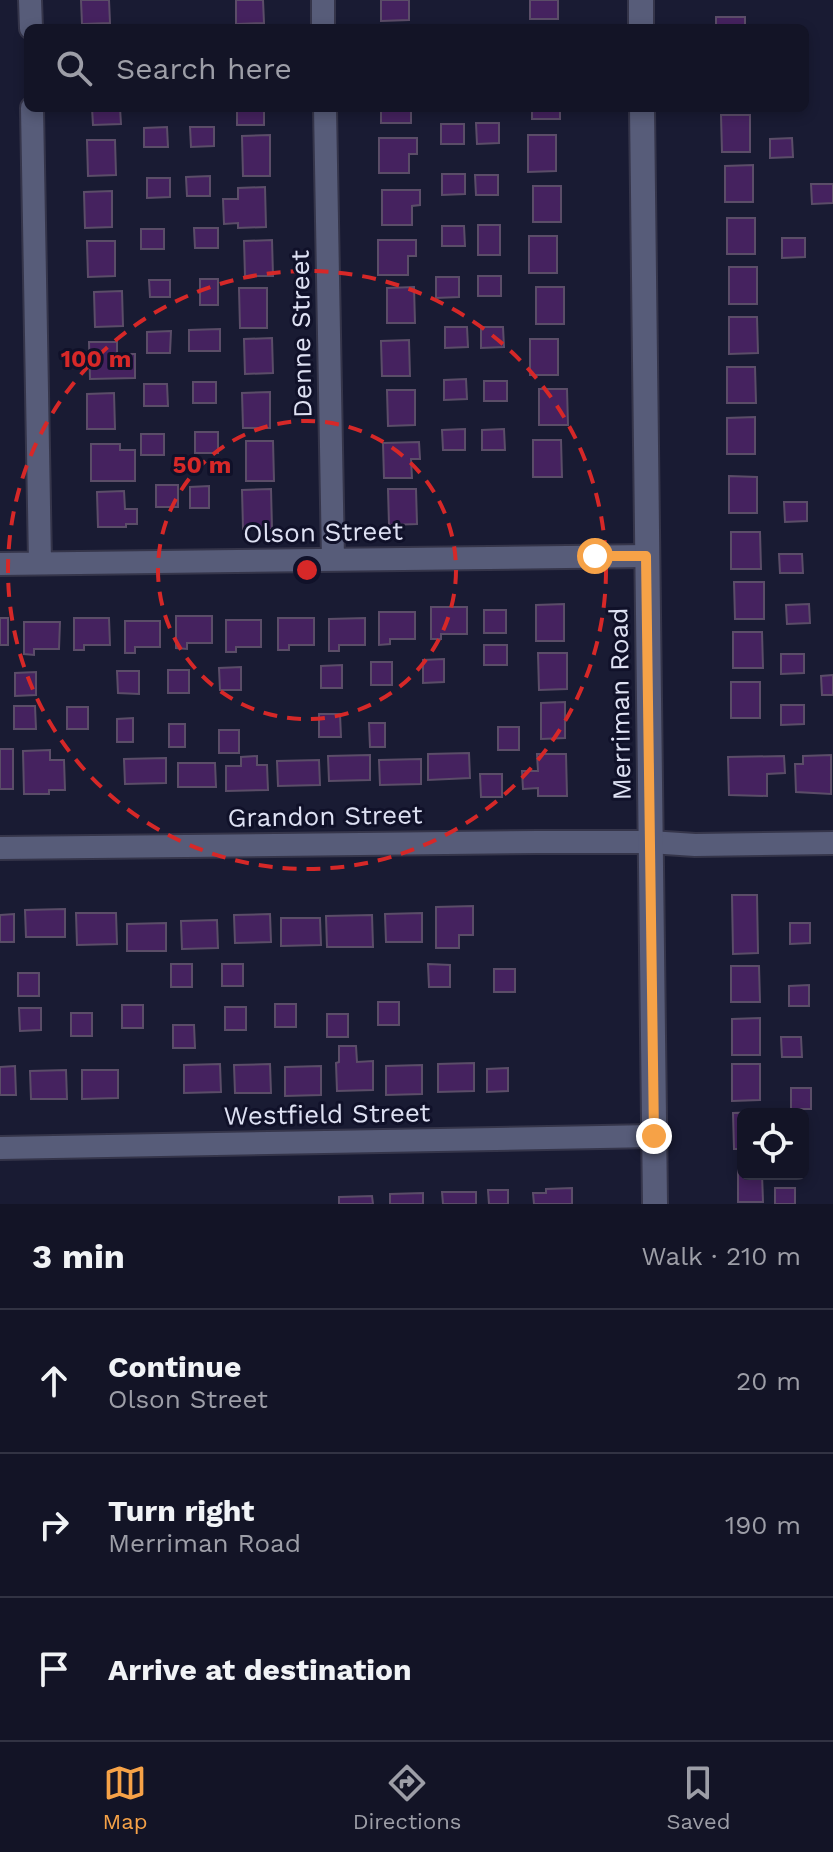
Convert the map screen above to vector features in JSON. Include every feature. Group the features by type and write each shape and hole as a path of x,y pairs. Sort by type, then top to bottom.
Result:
{"main road":[{"path":"641,0 641,24"},
{"name":"Merriman Road","path":"642,112 655,1204"}],"street":[{"path":"30,0 31,24"},
{"path":"323,0 323,24"},
{"path":"32,112 40,563"},
{"name":"Denne Street","path":"325,112 333,560"},
{"name":"Olson Street","path":"0,564 646,556"},
{"name":"Grandon Street","path":"0,848 833,843"},
{"name":"Westfield Street","path":"0,1148 654,1136"}],"building":[{"path":"81,0 109,0 110,23 82,24"},
{"path":"236,0 263,0 264,23 236,24"},
{"path":"381,0 409,0 409,20 381,21"},
{"path":"530,0 558,0 558,19 530,19"},
{"path":"716,17 745,17 745,24 716,24"},
{"path":"92,112 120,112 121,124 93,125"},
{"path":"237,112 264,112 264,125 237,125"},
{"path":"381,112 411,112 411,123 381,123"},
{"path":"532,112 560,112 560,119 532,119"},
{"path":"721,115 750,115 750,152 722,152"},
{"path":"476,123 499,123 499,143 477,144"},
{"path":"441,124 464,124 464,144 441,144"},
{"path":"167,127 168,147 144,147 144,128"},
{"path":"190,127 214,127 214,146 191,147"},
{"path":"270,135 270,176 243,176 242,136"},
{"path":"528,135 556,135 556,171 528,172"},
{"path":"379,138 417,138 417,154 409,154 409,173 379,173"},
{"path":"792,138 793,157 770,158 770,139"},
{"path":"87,140 115,140 116,175 88,176"},
{"path":"753,165 753,202 725,202 725,166"},
{"path":"442,174 465,174 465,194 442,195"},
{"path":"475,175 498,175 498,195 476,195"},
{"path":"210,176 210,196 187,196 186,177"},
{"path":"147,178 170,178 170,197 147,198"},
{"path":"811,184 833,184 833,203 812,204"},
{"path":"533,186 561,186 561,222 533,222"},
{"path":"265,187 266,227 238,228 238,223 224,224 223,199 238,199 238,188"},
{"path":"382,190 420,190 420,205 412,206 412,225 382,225"},
{"path":"112,191 112,227 85,228 84,192"},
{"path":"727,218 755,218 755,254 727,254"},
{"path":"478,225 500,225 500,255 478,255"},
{"path":"442,226 464,226 465,246 442,246"},
{"path":"194,228 218,228 218,248 195,248"},
{"path":"141,229 164,229 164,249 141,249"},
{"path":"529,236 557,236 557,273 529,273"},
{"path":"782,238 805,238 805,257 782,258"},
{"path":"272,240 273,276 245,276 244,241"},
{"path":"378,240 416,240 416,256 408,256 408,275 378,275"},
{"path":"87,241 115,241 115,276 88,277"},
{"path":"729,267 757,267 757,304 729,304"},
{"path":"478,276 501,276 501,296 478,296"},
{"path":"436,277 459,277 459,297 436,298"},
{"path":"200,279 218,279 218,305 200,305"},
{"path":"149,280 170,280 170,297 150,297"},
{"path":"414,287 415,323 387,323 387,288"},
{"path":"536,287 564,287 564,324 536,324"},
{"path":"239,288 267,288 267,328 240,328"},
{"path":"122,291 123,326 95,327 94,292"},
{"path":"729,317 757,317 758,353 729,354"},
{"path":"445,327 467,327 468,347 445,348"},
{"path":"481,327 503,327 504,347 481,348"},
{"path":"220,329 220,351 189,351 189,330"},
{"path":"171,331 170,353 147,353 147,332"},
{"path":"272,338 273,373 245,374 244,339"},
{"path":"530,339 558,339 558,375 530,375"},
{"path":"409,340 410,376 382,376 381,341"},
{"path":"89,342 117,342 117,354 135,354 135,378 90,379"},
{"path":"727,367 755,367 756,403 727,403"},
{"path":"466,379 467,399 444,400 444,380"},
{"path":"484,381 507,381 507,401 484,401"},
{"path":"193,382 216,382 216,403 193,403"},
{"path":"144,384 167,384 168,406 144,406"},
{"path":"539,389 567,389 568,425 539,425"},
{"path":"387,390 415,390 415,425 388,426"},
{"path":"270,392 270,428 243,428 242,393"},
{"path":"114,393 115,429 87,429 87,394"},
{"path":"755,417 755,454 727,454 727,418"},
{"path":"465,429 465,450 443,450 442,430"},
{"path":"504,429 505,450 482,450 482,430"},
{"path":"195,432 218,432 218,453 195,453"},
{"path":"141,434 164,434 164,455 141,455"},
{"path":"533,440 561,440 562,477 533,477"},
{"path":"246,441 273,441 274,481 246,481"},
{"path":"419,442 420,459 411,459 412,478 384,478 383,443"},
{"path":"91,444 120,444 120,450 135,450 135,481 91,481"},
{"path":"729,476 757,477 757,513 729,513"},
{"path":"156,485 178,485 178,507 156,507"},
{"path":"209,486 209,508 190,508 190,487"},
{"path":"271,489 272,529 243,529 242,490"},
{"path":"388,489 416,489 417,524 389,525"},
{"path":"124,491 125,509 137,509 137,524 98,527 97,492"},
{"path":"784,502 807,502 807,521 785,522"},
{"path":"731,532 760,532 761,569 731,569"},
{"path":"779,554 802,554 803,573 780,573"},
{"path":"734,582 764,582 764,619 735,619"},
{"path":"564,604 564,641 536,641 536,605"},
{"path":"809,604 810,623 787,624 786,605"},
{"path":"431,607 467,607 467,634 441,634 441,639 431,639"},
{"path":"484,610 506,610 506,633 484,633"},
{"path":"379,612 415,612 415,639 390,639 390,644 379,645"},
{"path":"176,616 212,616 212,643 187,643 187,649 176,648"},
{"path":"0,618 8,618 8,645 0,645"},
{"path":"74,618 109,618 110,645 84,645 84,650 74,650"},
{"path":"278,618 314,618 314,645 289,645 289,650 278,650"},
{"path":"365,618 365,645 339,645 339,651 329,651 329,619"},
{"path":"226,620 261,620 261,647 236,647 236,652 226,652"},
{"path":"125,621 160,621 160,647 135,647 135,653 125,653"},
{"path":"24,622 60,622 59,649 34,649 34,655 24,654"},
{"path":"733,632 762,632 763,668 733,668"},
{"path":"484,645 507,645 507,665 484,665"},
{"path":"538,653 567,653 567,689 539,690"},
{"path":"781,654 804,654 804,673 781,674"},
{"path":"444,659 444,682 423,683 423,660"},
{"path":"371,662 392,662 392,685 371,685"},
{"path":"342,665 342,688 321,688 321,666"},
{"path":"241,667 241,690 220,690 219,668"},
{"path":"168,670 189,670 189,693 168,693"},
{"path":"117,671 139,671 139,694 118,693"},
{"path":"36,672 36,695 15,696 15,673"},
{"path":"833,675 833,695 822,695 821,676"},
{"path":"731,682 760,682 760,718 731,718"},
{"path":"565,702 565,738 541,739 541,703"},
{"path":"781,705 804,705 804,724 781,725"},
{"path":"14,706 35,706 36,729 14,729"},
{"path":"67,707 88,707 88,729 67,729"},
{"path":"319,714 340,714 341,737 319,737"},
{"path":"133,718 133,742 117,742 117,719"},
{"path":"369,723 385,723 385,747 370,747"},
{"path":"169,724 185,724 185,747 169,747"},
{"path":"498,727 519,727 519,750 498,750"},
{"path":"219,730 239,730 239,753 219,753"},
{"path":"0,749 13,749 13,789 0,789"},
{"path":"50,750 50,760 64,760 65,790 49,790 49,794 24,794 23,751"},
{"path":"469,753 470,778 428,780 428,754"},
{"path":"537,754 566,754 567,796 538,796 538,788 523,789 522,771 538,771"},
{"path":"370,755 370,780 329,781 328,756"},
{"path":"831,755 831,794 796,792 795,764 803,764 803,756"},
{"path":"257,756 257,765 267,765 268,790 226,791 226,766 241,766 241,757"},
{"path":"784,756 785,773 767,774 767,796 729,795 728,757"},
{"path":"166,758 166,783 125,784 124,759"},
{"path":"421,759 421,784 380,785 379,760"},
{"path":"319,760 320,785 278,786 277,761"},
{"path":"178,763 215,763 216,787 178,787"},
{"path":"480,774 502,774 502,797 481,797"},
{"path":"732,895 757,895 758,953 733,954"},
{"path":"473,906 473,935 459,935 459,948 436,948 436,907"},
{"path":"65,909 65,937 26,937 25,910"},
{"path":"76,913 116,913 117,944 77,945"},
{"path":"422,913 422,942 386,942 385,914"},
{"path":"14,914 14,942 0,942 0,915"},
{"path":"270,914 271,942 235,943 234,915"},
{"path":"372,915 373,947 327,947 326,916"},
{"path":"281,918 320,918 321,945 281,946"},
{"path":"217,920 218,948 182,949 181,921"},
{"path":"166,923 166,951 127,951 127,924"},
{"path":"790,923 810,923 810,943 790,944"},
{"path":"171,964 192,964 192,987 171,987"},
{"path":"222,964 243,964 243,986 222,986"},
{"path":"428,964 450,965 450,987 429,987"},
{"path":"731,966 759,966 760,1002 731,1002"},
{"path":"494,969 515,969 515,992 494,992"},
{"path":"18,973 39,973 39,996 18,996"},
{"path":"809,985 809,1006 789,1006 789,986"},
{"path":"378,1002 399,1002 399,1025 378,1025"},
{"path":"275,1004 296,1004 296,1027 275,1027"},
{"path":"122,1005 143,1005 143,1028 122,1028"},
{"path":"225,1007 246,1007 246,1030 225,1030"},
{"path":"19,1008 41,1008 41,1030 20,1031"},
{"path":"71,1013 92,1013 92,1036 71,1036"},
{"path":"327,1014 348,1014 348,1037 327,1037"},
{"path":"760,1018 760,1055 732,1055 732,1019"},
{"path":"173,1025 194,1025 195,1048 173,1048"},
{"path":"781,1037 801,1037 802,1057 782,1057"},
{"path":"339,1046 356,1046 357,1062 373,1061 373,1090 337,1091"},
{"path":"474,1063 474,1091 438,1092 438,1064"},
{"path":"220,1064 221,1092 184,1093 184,1065"},
{"path":"270,1064 271,1093 235,1093 234,1065"},
{"path":"732,1064 760,1064 760,1100 732,1101"},
{"path":"422,1065 422,1094 386,1095 386,1066"},
{"path":"15,1066 16,1095 0,1095 0,1067"},
{"path":"321,1066 321,1095 285,1096 285,1067"},
{"path":"508,1068 508,1091 487,1092 487,1069"},
{"path":"66,1070 67,1099 31,1099 30,1071"},
{"path":"82,1070 118,1070 118,1098 82,1099"},
{"path":"791,1088 811,1088 811,1109 791,1108"},
{"path":"733,1113 737,1113 737,1149 734,1149"},
{"path":"738,1180 762,1180 763,1202 738,1202"},
{"path":"572,1188 572,1204 534,1204 533,1193"},
{"path":"775,1188 795,1188 795,1204 775,1204"},
{"path":"488,1190 508,1190 508,1204 489,1204"},
{"path":"442,1192 476,1192 476,1204 443,1204"},
{"path":"423,1193 423,1204 390,1204 390,1194"},
{"path":"372,1196 373,1204 339,1204 339,1197"}],"route":[{"path":"595,556 646,556 654,1136"}]}
